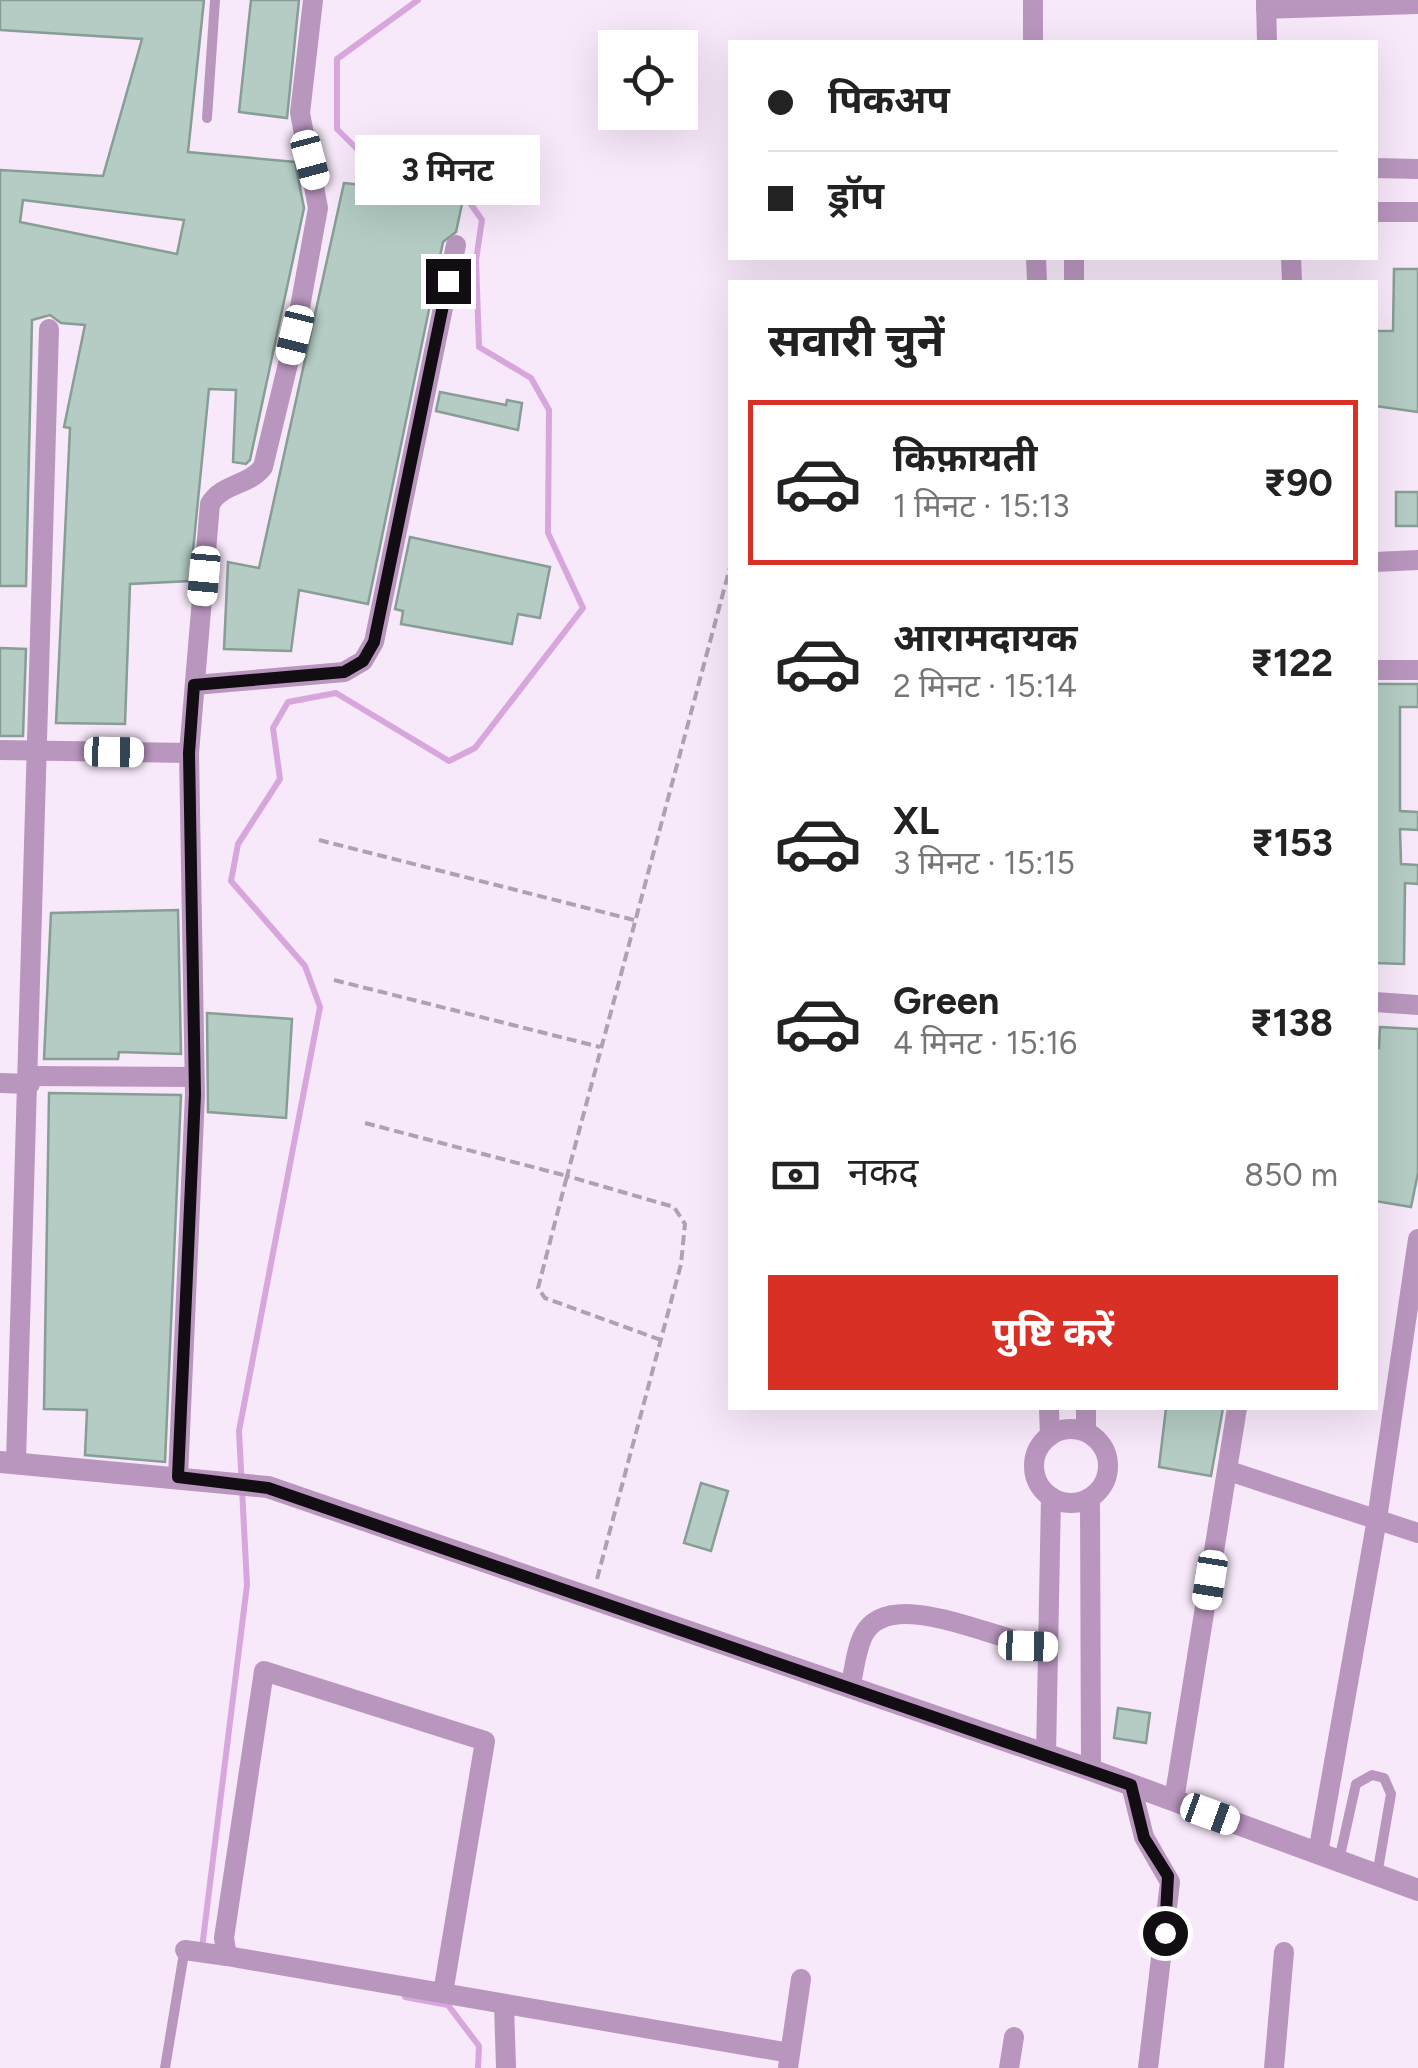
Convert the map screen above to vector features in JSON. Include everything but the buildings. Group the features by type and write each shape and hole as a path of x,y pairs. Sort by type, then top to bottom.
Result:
{"street":[{"path":"178,1477 194,1077 189,753 210,504 216,494 254,479 262,467 295,335 318,208 300,112 313,0"},
{"path":"1033,0 1033,40"},
{"path":"1267,40 1266,5 1418,4"},
{"path":"1378,168 1418,170"},
{"path":"1378,212 1418,212"},
{"path":"194,685 344,672 363,661 374,642 456,245"},
{"path":"50,338 30,1080 8,1462 268,1488 1091,1770 1418,1890"},
{"path":"1378,562 1418,560"},
{"path":"1378,670 1418,670"},
{"path":"0,750 189,753"},
{"path":"1378,1002 1418,1005"},
{"path":"0,1083 194,1077"},
{"path":"1328,1857 1418,1239"},
{"path":"1049,1410 1050,1436"},
{"path":"1086,1410 1086,1432"},
{"path":"1174,1800 1237,1410"},
{"path":"1046,1755 1051,1497 1035,1472 1037,1452 1050,1436 1067,1430 1086,1432 1102,1445 1108,1464 1104,1483 1090,1498 1071,1503 1051,1497"},
{"path":"1228,1470 1418,1533"},
{"path":"1090,1498 1091,1770"},
{"path":"850,1688 864,1634 884,1616 914,1613 1028,1646 1048,1647"},
{"path":"200,1954 224,1938 264,1671 484,1741 443,1993"},
{"path":"1131,1785 1144,1838 1170,1882 1148,2068"},
{"path":"1274,2068 1284,1952"},
{"path":"200,1954 443,1993 789,2060 801,1979"},
{"path":"504,2004 506,2068"},
{"path":"1009,2068 1014,2037"}],"lane":[{"path":"207,118 215,0"},
{"path":"1328,1857 1356,1784 1372,1776 1384,1778 1391,1794 1378,1875"},
{"path":"166,2068 200,1954"}],"path":[{"path":"661,1340 545,1298 538,1288 728,575"},
{"path":"319,840 635,920"},
{"path":"334,980 601,1048"},
{"path":"365,1123 674,1207 682,1214 681,1264 591,1599"}],"waterway":[{"path":"202,1948 247,1585 239,1431 320,1007 305,966 231,881 238,844 280,779 273,728 288,702 336,693 449,761 475,748 583,608 548,533 549,410 531,378 479,347 476,260 482,220 449,173 358,150 337,129 337,59 418,0"},
{"path":"405,1997 448,2005 479,2046 478,2068"}],"route":[{"path":"448,281 374,642 363,661 344,672 194,685 189,753 195,1094 178,1477 268,1488 1131,1785 1144,1838 1170,1882 1165,1933"}]}
